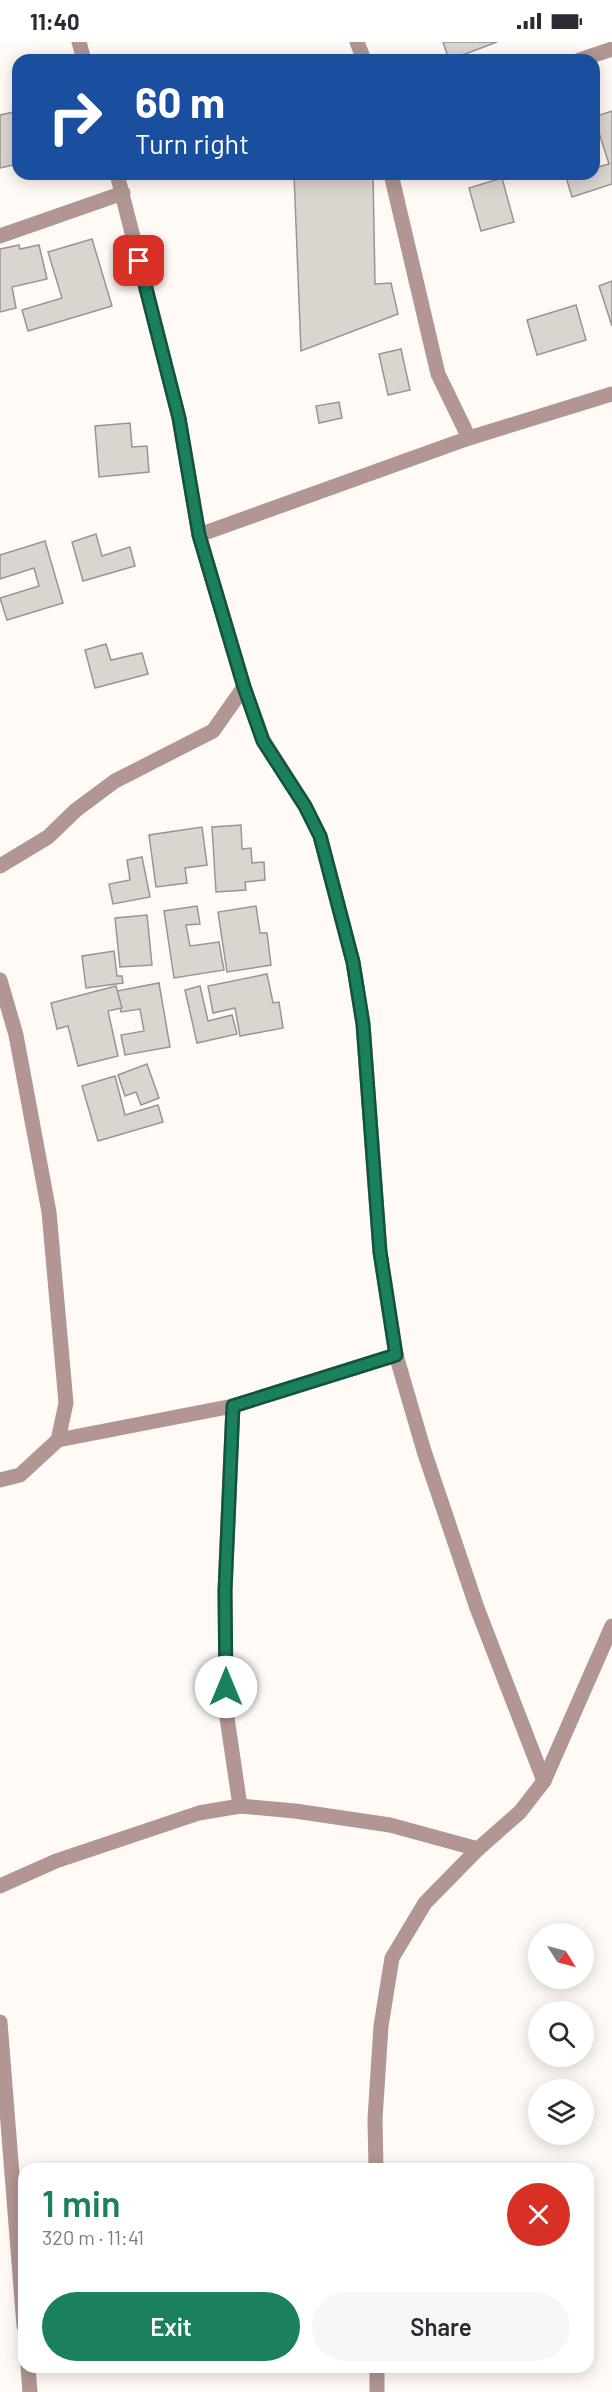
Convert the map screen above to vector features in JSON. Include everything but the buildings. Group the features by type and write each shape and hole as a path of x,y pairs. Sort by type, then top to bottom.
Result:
{"street":[{"path":"597,54 612,49"},
{"path":"119,180 179,418 199,535 244,687 263,741 305,806 320,836 353,962 363,1024 380,1252 396,1355 424,1451 477,1608 544,1781"},
{"path":"392,180 438,374 469,438"},
{"path":"0,236 123,193"},
{"path":"199,535 469,438 612,394"},
{"path":"0,866 48,837 76,810 115,781 213,731 244,687"},
{"path":"0,980 16,1035 49,1212 66,1403 58,1440"},
{"path":"0,1480 20,1474 58,1440 233,1406 396,1355"},
{"path":"233,1406 225,1591 226,1711 240,1806"},
{"path":"376,2163 375,2120 381,2026 393,1958 425,1903 478,1849 520,1812 544,1781 612,1626"},
{"path":"0,1886 56,1861 188,1817 240,1806 390,1825 478,1849"},
{"path":"0,2022 18,2250"},
{"path":"28,2373 30,2392"},
{"path":"377,2373 377,2392"}],"route":[{"path":"139,261 179,418 199,535 244,687 263,741 305,806 320,836 353,962 363,1024 380,1252 396,1355 233,1406 225,1591 226,1687"}]}
